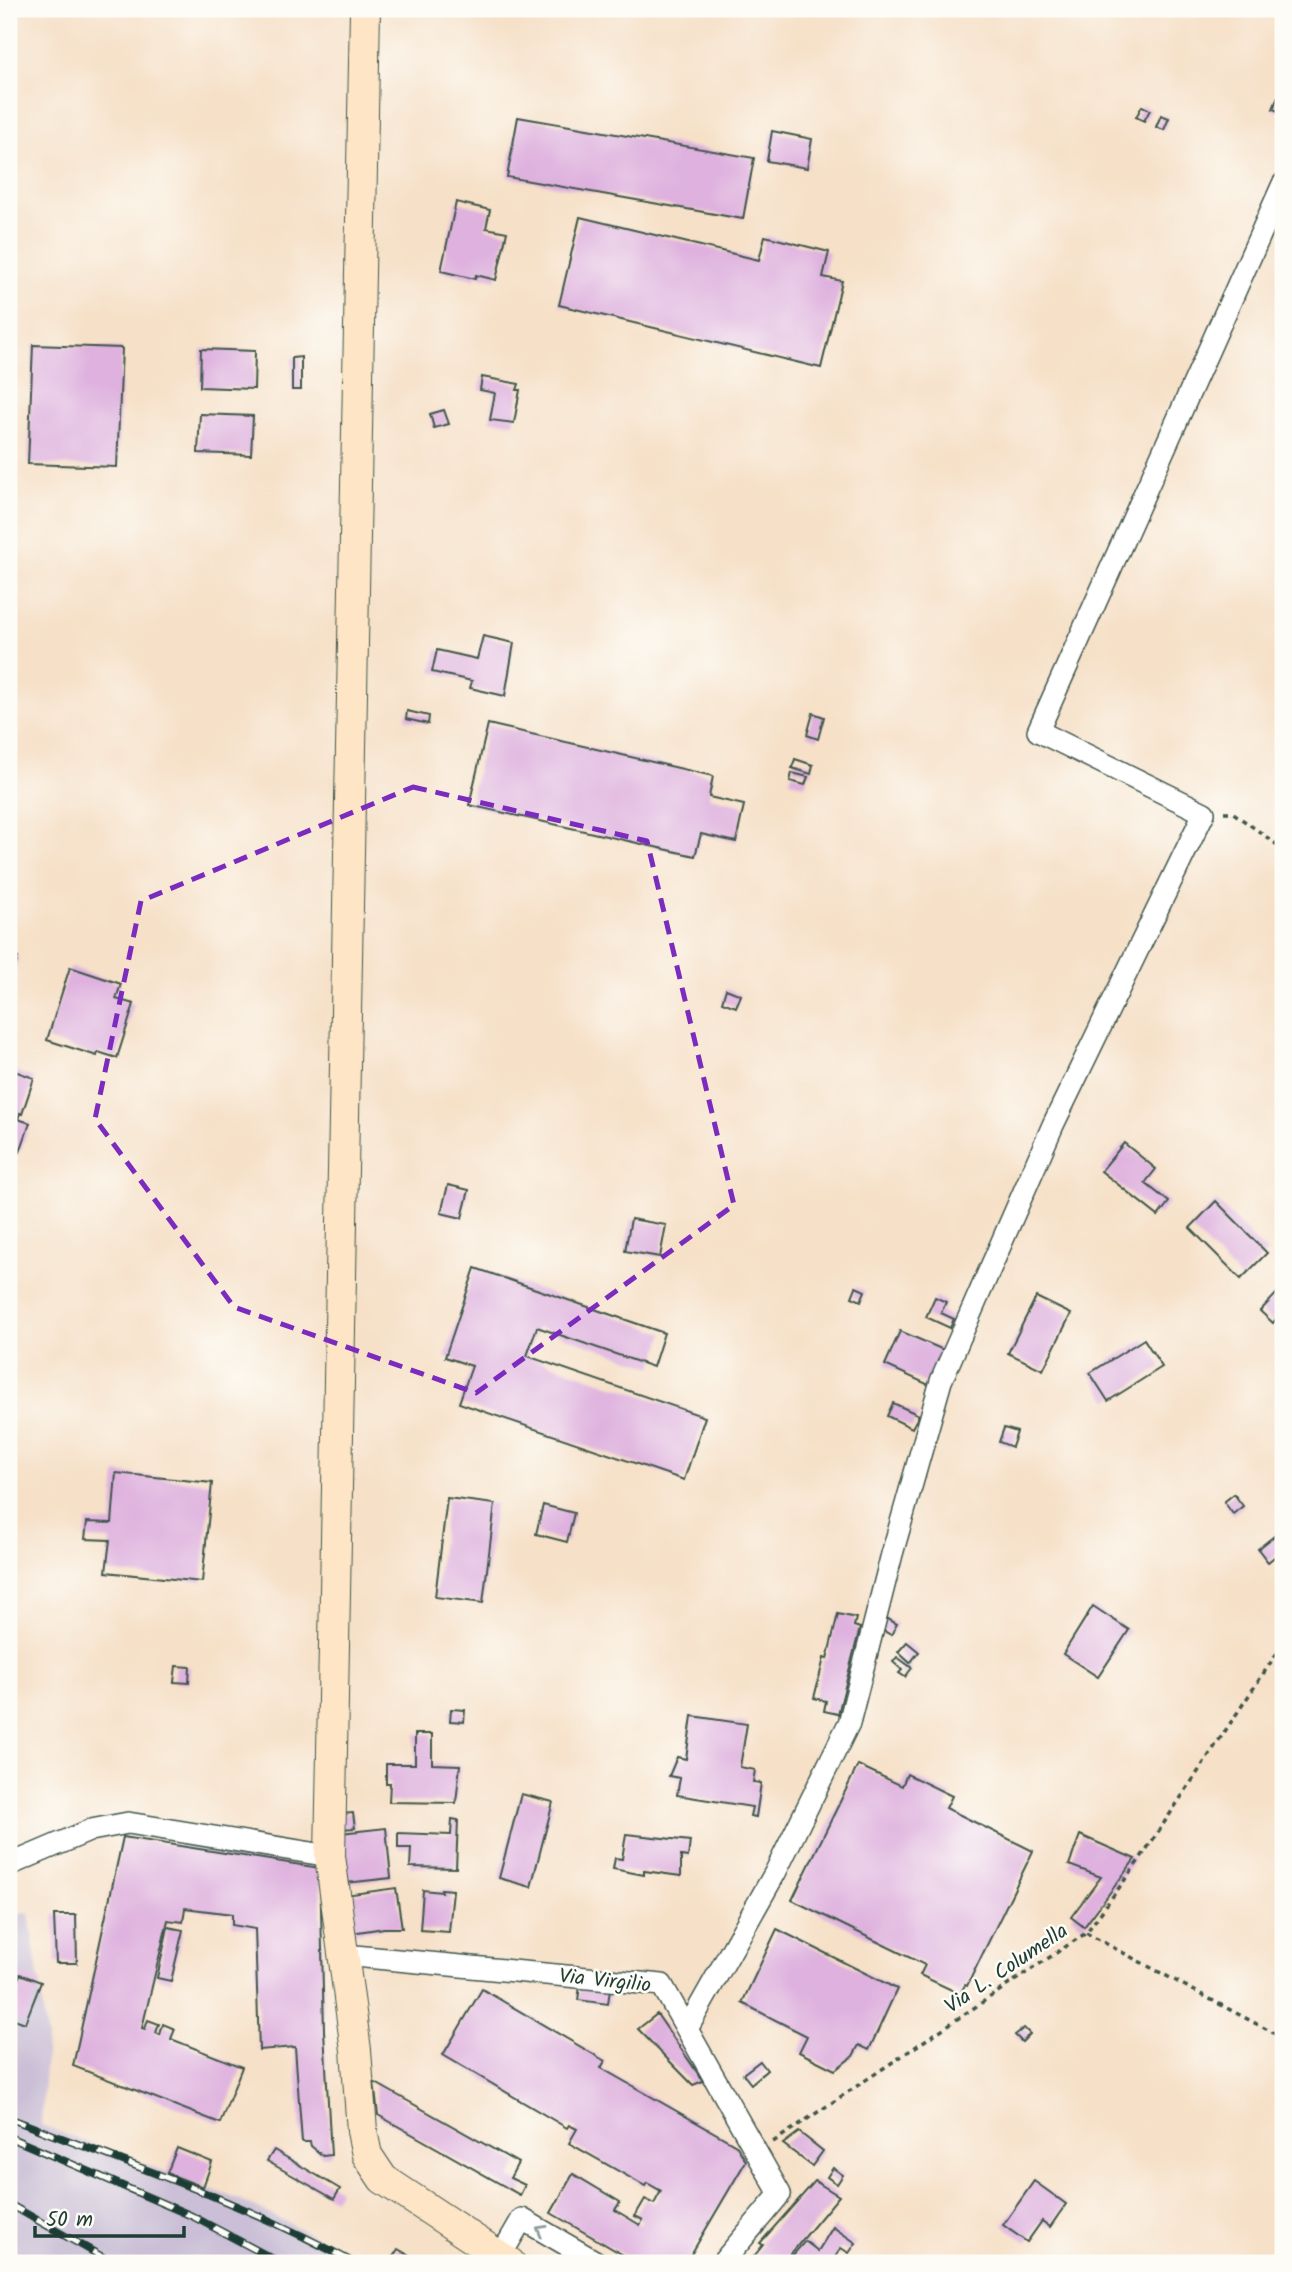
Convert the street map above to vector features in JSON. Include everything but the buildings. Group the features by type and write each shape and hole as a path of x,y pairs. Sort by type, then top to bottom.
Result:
{"main road":[{"path":"365,9 330,1856 356,2050 362,2132 367,2155 383,2179 505,2260"}],"street":[{"path":"687,2029 775,1873 849,1723 892,1554 941,1381 1053,1125 1204,813 1038,731 1283,184"},
{"path":"9,1865 91,1830 128,1823 330,1856"},
{"name":"Via Virgilio","path":"344,1955 662,1985 780,2194 722,2263"},
{"path":"505,2260 522,2219 598,2263"}],"path":[{"path":"1204,813 1232,812 1283,849"},
{"name":"Via L. Columella","path":"757,2152 1086,1933 1140,1859 1283,1644"},
{"path":"1086,1933 1283,2038"}],"highlighted area":[{"path":"413,787 647,841 734,1205 476,1393 234,1307 95,1119 141,901"}],"shaded area":[{"path":"29,1913 47,2039 41,2125 237,2199 303,2230 363,2263 9,2263 9,1914"}],"railway":[{"path":"9,2118 228,2202 354,2263"},
{"path":"9,2137 192,2216 281,2263"},
{"path":"9,2204 113,2263"}]}
